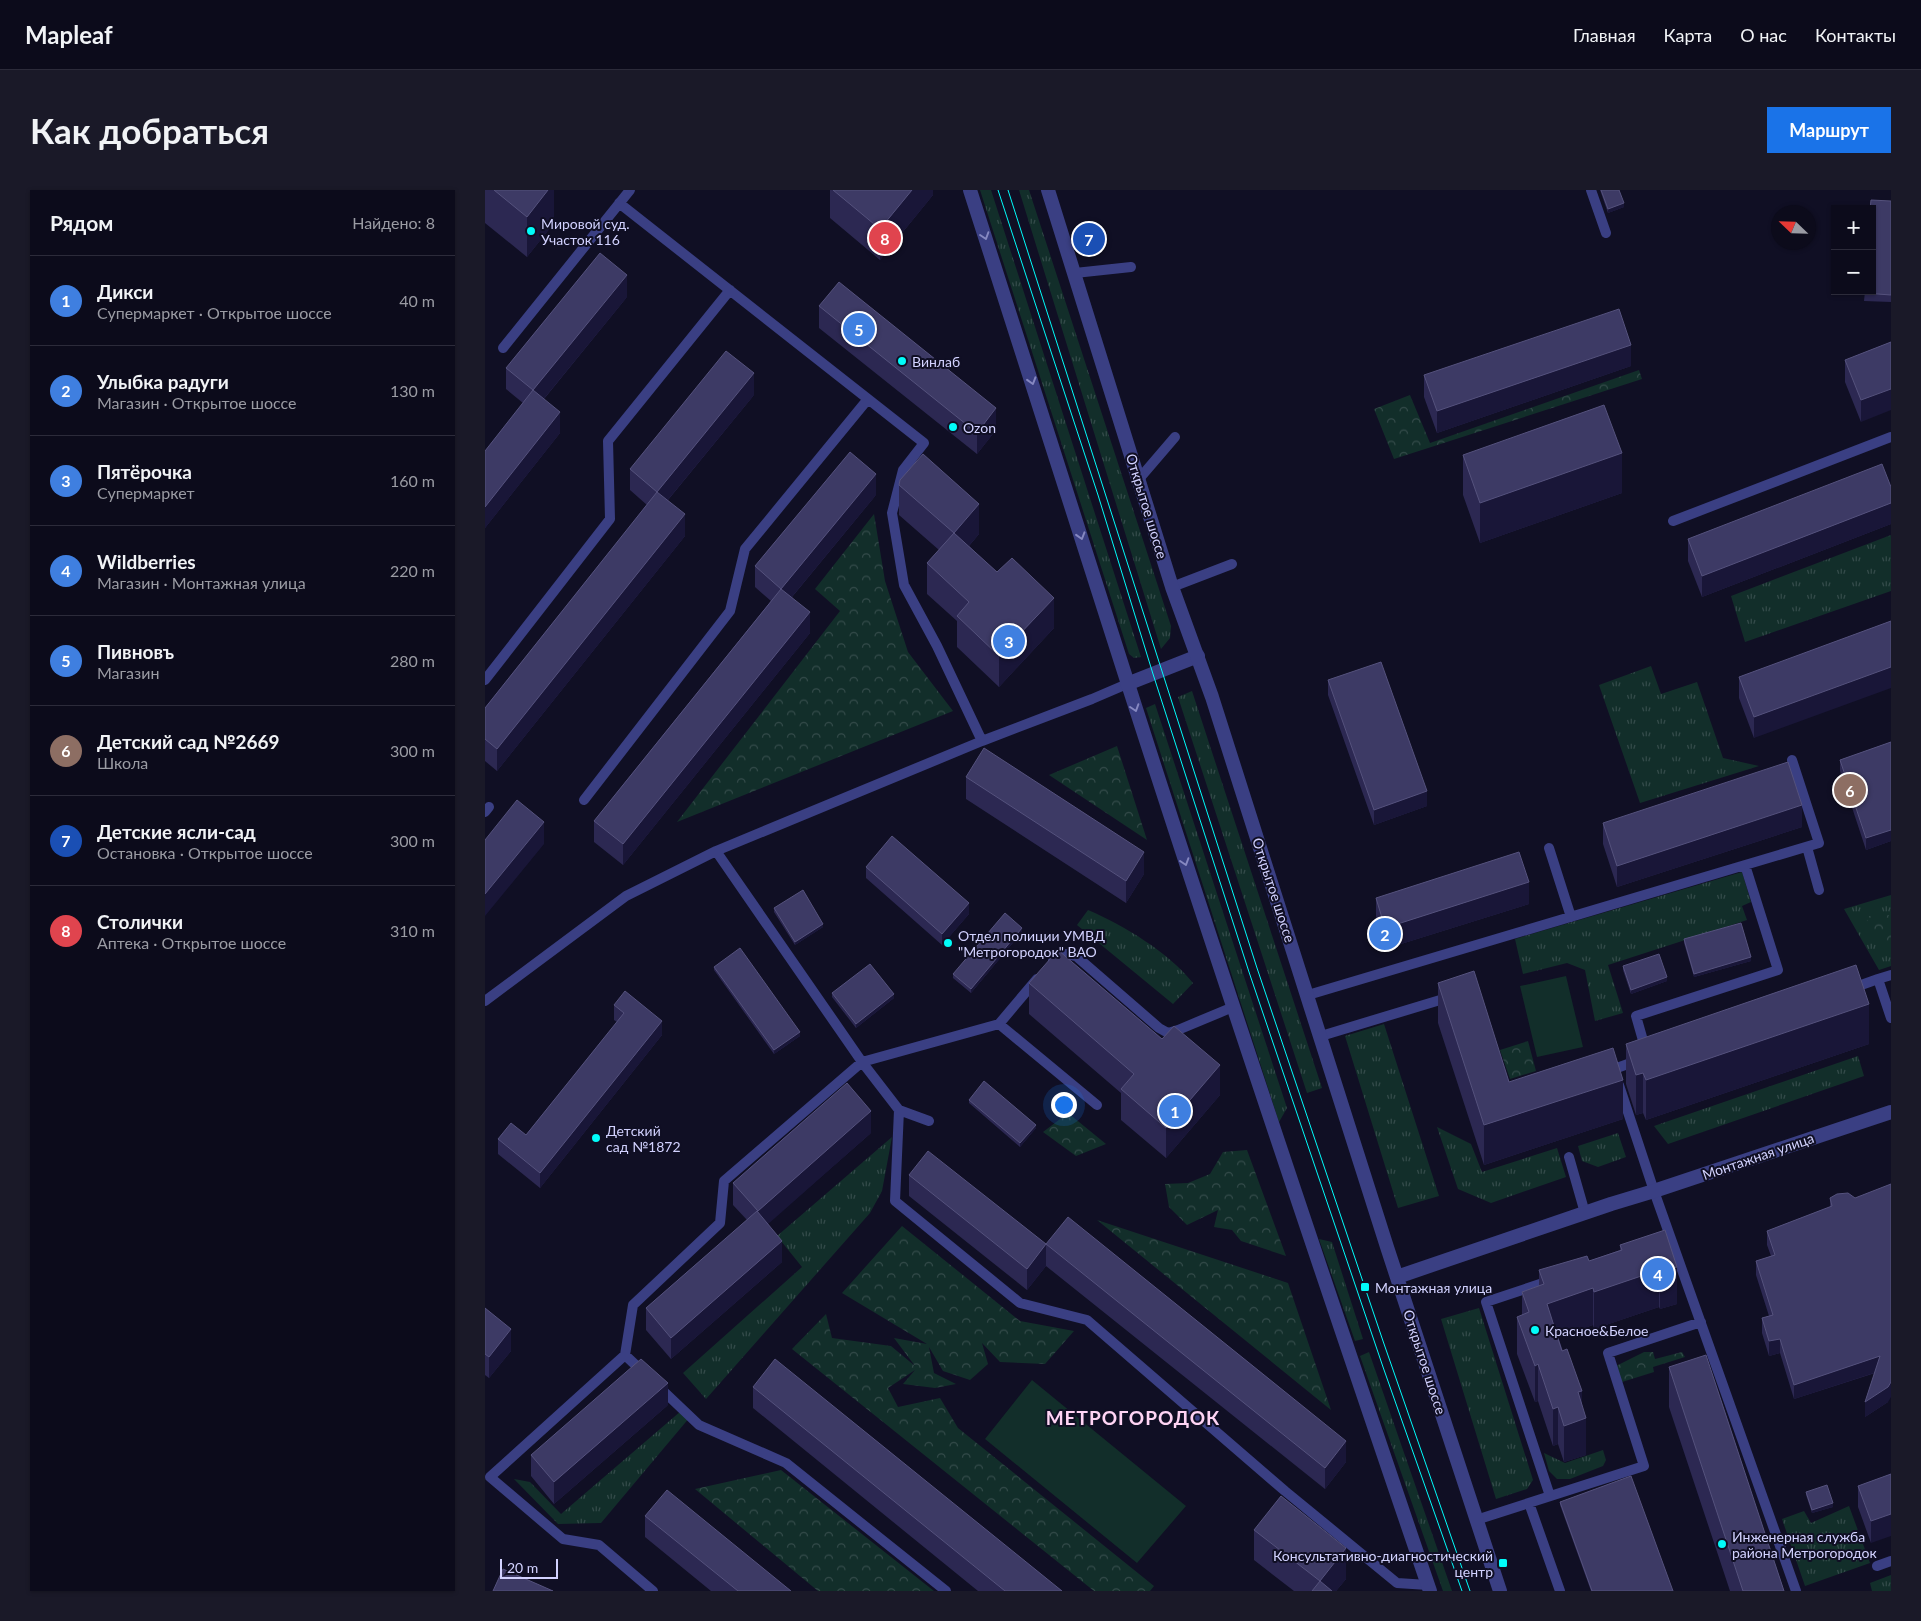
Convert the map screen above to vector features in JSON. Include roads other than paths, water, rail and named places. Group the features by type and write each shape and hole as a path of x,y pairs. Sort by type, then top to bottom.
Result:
{"street":[{"path":"969,190 1017,335 1127,684 1233,1007 1347,1352 1429,1588"},
{"name":"Открытое шоссе","path":"1048,190 1172,587 1212,697 1499,1591"},
{"path":"1127,684 1197,656"},
{"name":"Монтажная улица","path":"1397,1277 1891,1112"}],"lane":[{"path":"503,348 630,190"},
{"path":"1591,190 1606,233"},
{"path":"619,203 924,443 903,470 892,512 904,585 937,646 983,741"},
{"path":"1075,273 1131,267"},
{"path":"485,680 610,519 607,441 730,290"},
{"path":"584,800 730,611 745,549 868,399"},
{"path":"1139,479 1175,437"},
{"path":"1673,521 1891,437"},
{"path":"1172,587 1232,564"},
{"path":"485,1001 626,896 717,851 983,741 1127,684"},
{"path":"1308,995 1819,843 1792,760"},
{"path":"1807,847 1819,890"},
{"path":"1549,848 1571,917"},
{"path":"717,851 862,1062 899,1110 929,1121"},
{"path":"1745,865 1778,970 1637,1016 1653,1056 1610,1070 1796,1591"},
{"path":"653,1591 599,1545 563,1539 490,1476 625,1354 633,1305 720,1223 724,1181 862,1062 999,1024 1055,959 1065,954 1076,956 1159,1028 1168,1033 1233,1007"},
{"path":"1843,991 1891,975"},
{"path":"1878,980 1891,1018"},
{"path":"1321,1036 1456,995"},
{"path":"999,1024 1097,1105"},
{"path":"899,1110 895,1201 1021,1303 1087,1320 1285,1491 1397,1583 1429,1588"},
{"path":"1569,1157 1585,1213"},
{"path":"1661,1244 1671,1241"},
{"path":"1550,1496 1487,1302 1560,1277"},
{"path":"1476,1520 1644,1466 1608,1353 1701,1322"},
{"path":"625,1354 699,1425 786,1463 945,1591"},
{"path":"1529,1503 1560,1591"},
{"path":"1877,1566 1891,1561"}],"tram line":[{"path":"998,190 1098,495 1153,674 1249,972 1383,1367 1462,1591"},
{"path":"1008,190 1257,968 1470,1591"}],"place":[{"name":"Мировой суд. Участок 116","path":"531,231"},
{"name":"Столички","path":"885,238"},
{"name":"Детские ясли-сад","path":"1089,239"},
{"name":"Пивновъ","path":"859,329"},
{"name":"Винлаб","path":"902,361"},
{"name":"Ozon","path":"953,427"},
{"name":"Пятёрочка","path":"1009,641"},
{"name":"Детский сад №2669","path":"1850,790"},
{"name":"Улыбка радуги","path":"1385,934"},
{"name":"Отдел полиции УМВД \"Метрогородок\" ВАО","path":"948,943"},
{"name":"Дикси","path":"1175,1111"},
{"name":"Детский сад №1872","path":"596,1138"},
{"name":"Wildberries","path":"1658,1274"},
{"name":"Монтажная улица","path":"1365,1287"},
{"name":"Красное&Белое","path":"1535,1330"},
{"name":"Инженерная служба района Метрогородок","path":"1722,1544"},
{"name":"Консультативно-диагностический центр","path":"1503,1563"}],"district":[{"name":"МЕТРОГОРОДОК","path":"1133,1417"}]}
